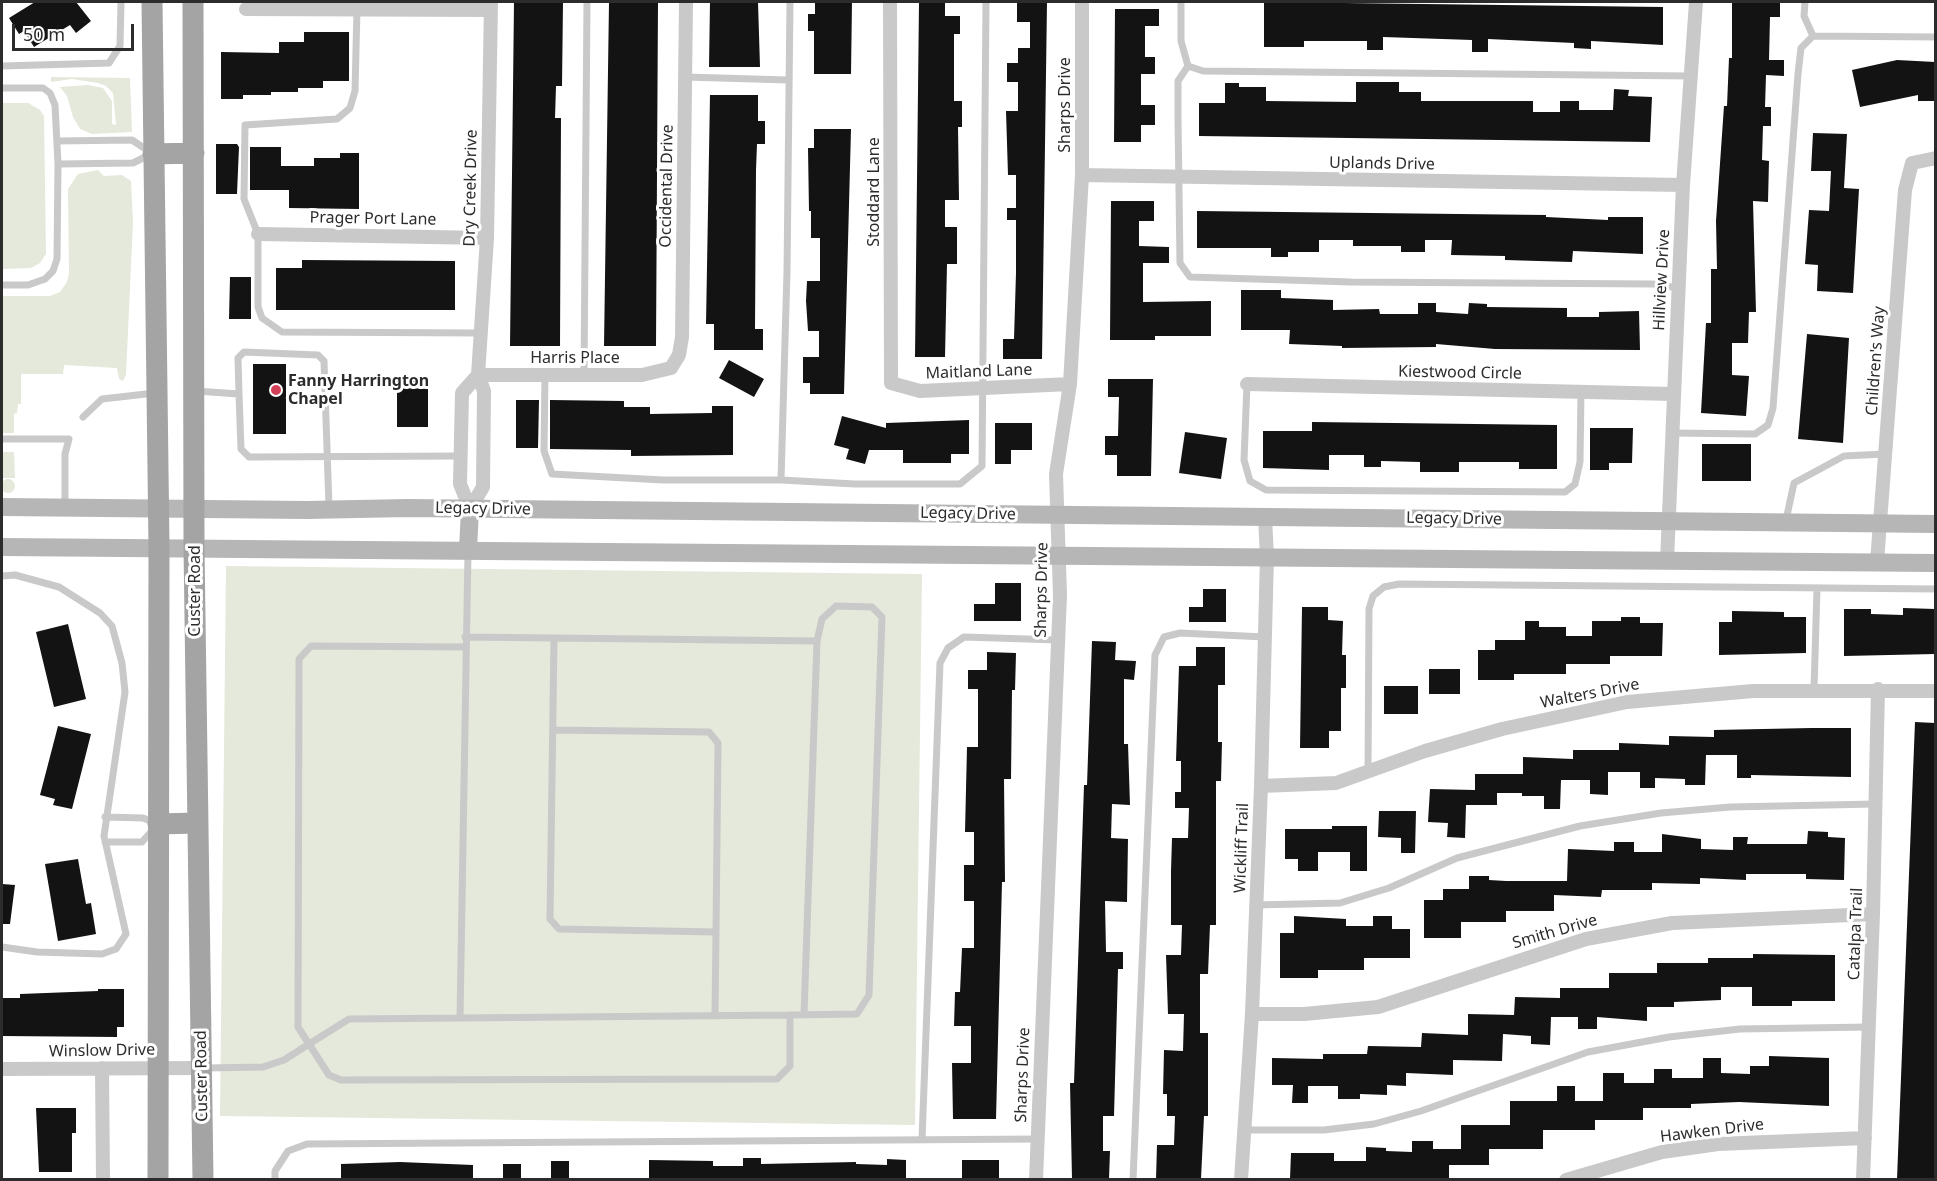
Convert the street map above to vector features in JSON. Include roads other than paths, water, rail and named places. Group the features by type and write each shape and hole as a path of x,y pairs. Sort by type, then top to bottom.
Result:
{"main road":[{"path":"152,2 156,509 159,547 158,1179"},
{"name":"Custer Road","path":"193,2 194,547 203,1179"},
{"path":"153,154 194,153"},
{"name":"Legacy Drive","path":"2,507 195,510 470,509 1935,524"},
{"path":"468,550 470,509"},
{"path":"2,547 1935,563"},
{"path":"158,824 197,823"}],"street":[{"name":"Occidental Drive","path":"671,368 679,355 682,337 686,2"},
{"name":"Stoddard Lane","path":"890,2 891,383"},
{"name":"Sharps Drive","path":"1036,1179 1058,640 1059,515 1056,474 1070,384 1082,175 1082,2"},
{"name":"Hillview Drive","path":"1667,561 1683,185 1696,2"},
{"path":"246,9 490,6"},
{"name":"Dry Creek Drive","path":"470,509 483,487 484,392 478,375 487,238 490,6"},
{"name":"Children's Way","path":"1877,562 1905,190 1912,163 1935,158"},
{"name":"Uplands Drive","path":"1082,175 1683,185"},
{"name":"Prager Port Lane","path":"258,234 487,238"},
{"name":"Harris Place","path":"478,375 642,375 671,368"},
{"path":"470,509 460,483 462,393 478,375"},
{"name":"Maitland Lane","path":"891,383 920,391 1070,384"},
{"name":"Kiestwood Circle","path":"1247,384 1673,394"},
{"name":"Wickliff Trail","path":"1241,1179 1252,1014 1261,786 1267,557 1265,517"},
{"name":"Catalpa Trail","path":"1863,1179 1874,914 1878,689"},
{"name":"Walters Drive","path":"1261,786 1320,785 1502,729 1586,710 1662,698 1814,690 1935,691"},
{"name":"Smith Drive","path":"1252,1014 1304,1014 1378,1007 1586,939 1661,924 1738,918 1874,914"},
{"path":"102,1068 103,1179"},
{"name":"Winslow Drive","path":"2,1069 203,1068"},
{"name":"Hawken Drive","path":"1566,1179 1662,1152 1718,1144 1865,1138"}],"lane":[{"path":"2,66 109,63 120,46 121,2"},
{"path":"584,375 587,2"},
{"path":"781,480 787,272 790,2"},
{"path":"545,375 544,451 552,474 663,480 960,484 982,466 986,2"},
{"path":"1181,2 1181,41 1188,66 1178,81 1180,263 1190,277 1361,282 1653,284 1678,288"},
{"path":"1805,2 1804,16 1813,36"},
{"path":"357,9 355,91 350,108 337,119 245,125 244,199 258,234 258,308 262,318 282,332 480,333"},
{"path":"1672,433 1755,434 1768,425 1773,408 1801,48 1813,36 1935,37"},
{"path":"1188,66 1203,71 1690,76"},
{"path":"685,77 788,80"},
{"path":"2,88 43,88 51,93 55,105 58,164 57,259 53,271 45,279 28,285 2,285"},
{"path":"57,141 132,140 153,154"},
{"path":"58,164 133,163 153,154"},
{"path":"329,510 328,457 324,361 318,355 243,352 238,358 241,449 249,457 328,457 460,456"},
{"path":"1247,384 1244,460 1250,481 1266,490 1565,492 1575,484 1580,462 1581,392"},
{"path":"194,391 239,394"},
{"path":"84,417 102,399 155,393"},
{"path":"2,439 69,439 65,454 65,507"},
{"path":"1786,523 1794,483 1844,456 1885,454"},
{"path":"460,1018 468,550"},
{"path":"2,576 15,575 59,587 100,613 112,626 122,663 125,692 105,818 105,842 126,934 116,949 102,954 2,947"},
{"path":"1368,772 1370,609 1373,596 1384,587 1411,584 1935,589"},
{"path":"1814,690 1817,588"},
{"path":"203,1068 263,1067 284,1060 349,1019 857,1014 869,995 882,617 872,607 836,606 822,619 817,641 804,1014"},
{"path":"1133,1179 1155,655 1164,637 1180,633 1265,637"},
{"path":"465,637 817,641"},
{"path":"922,1140 940,663 948,648 964,637 1058,640"},
{"path":"554,638 550,920 559,928 716,932"},
{"path":"465,647 311,646 299,659 298,1027 329,1075 341,1080 777,1079 790,1066 790,1015"},
{"path":"553,730 709,732 718,742 715,1016"},
{"path":"1256,906 1340,903 1389,888 1457,858 1580,826 1661,813 1730,807 1876,804"},
{"path":"105,818 143,818 158,824 142,842 105,842"},
{"path":"1245,1130 1324,1130 1374,1124 1421,1111 1588,1052 1669,1037 1740,1029 1869,1027"},
{"path":"275,1179 275,1171 288,1151 307,1144 1037,1139"}],"place":[{"name":"Fanny Harrington Chapel","path":"276,390"}]}
